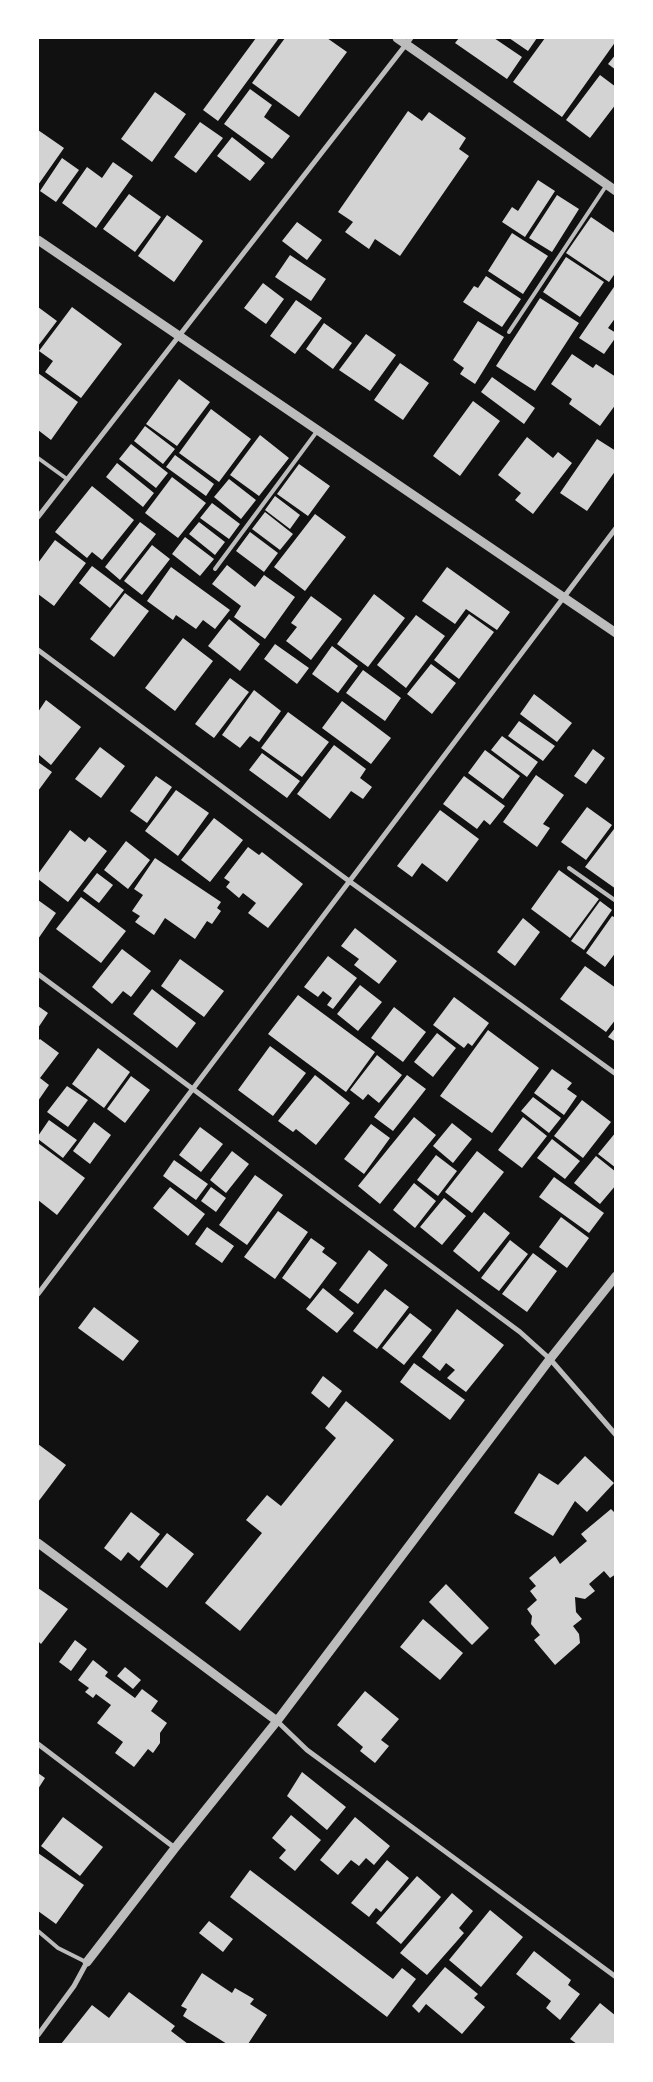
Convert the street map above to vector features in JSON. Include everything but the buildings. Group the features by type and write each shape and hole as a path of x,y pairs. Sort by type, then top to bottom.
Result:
{"street":[{"path":"397,38 408,40 616,191"},
{"path":"38,517 408,40"},
{"path":"38,240 616,633"},
{"path":"38,1294 616,528"},
{"path":"38,650 349,881 616,1074"},
{"path":"38,974 520,1332 550,1359 616,1435"},
{"path":"38,2035 74,1986 86,1962 277,1721 550,1359 616,1276"},
{"path":"38,1543 277,1721 307,1750 616,1976"},
{"path":"38,1744 175,1848"}],"lane":[{"path":"509,332 606,185"},
{"path":"215,569 318,430"},
{"path":"38,458 67,480"},
{"path":"569,868 616,901"},
{"path":"38,1932 58,1948 86,1962"}]}
